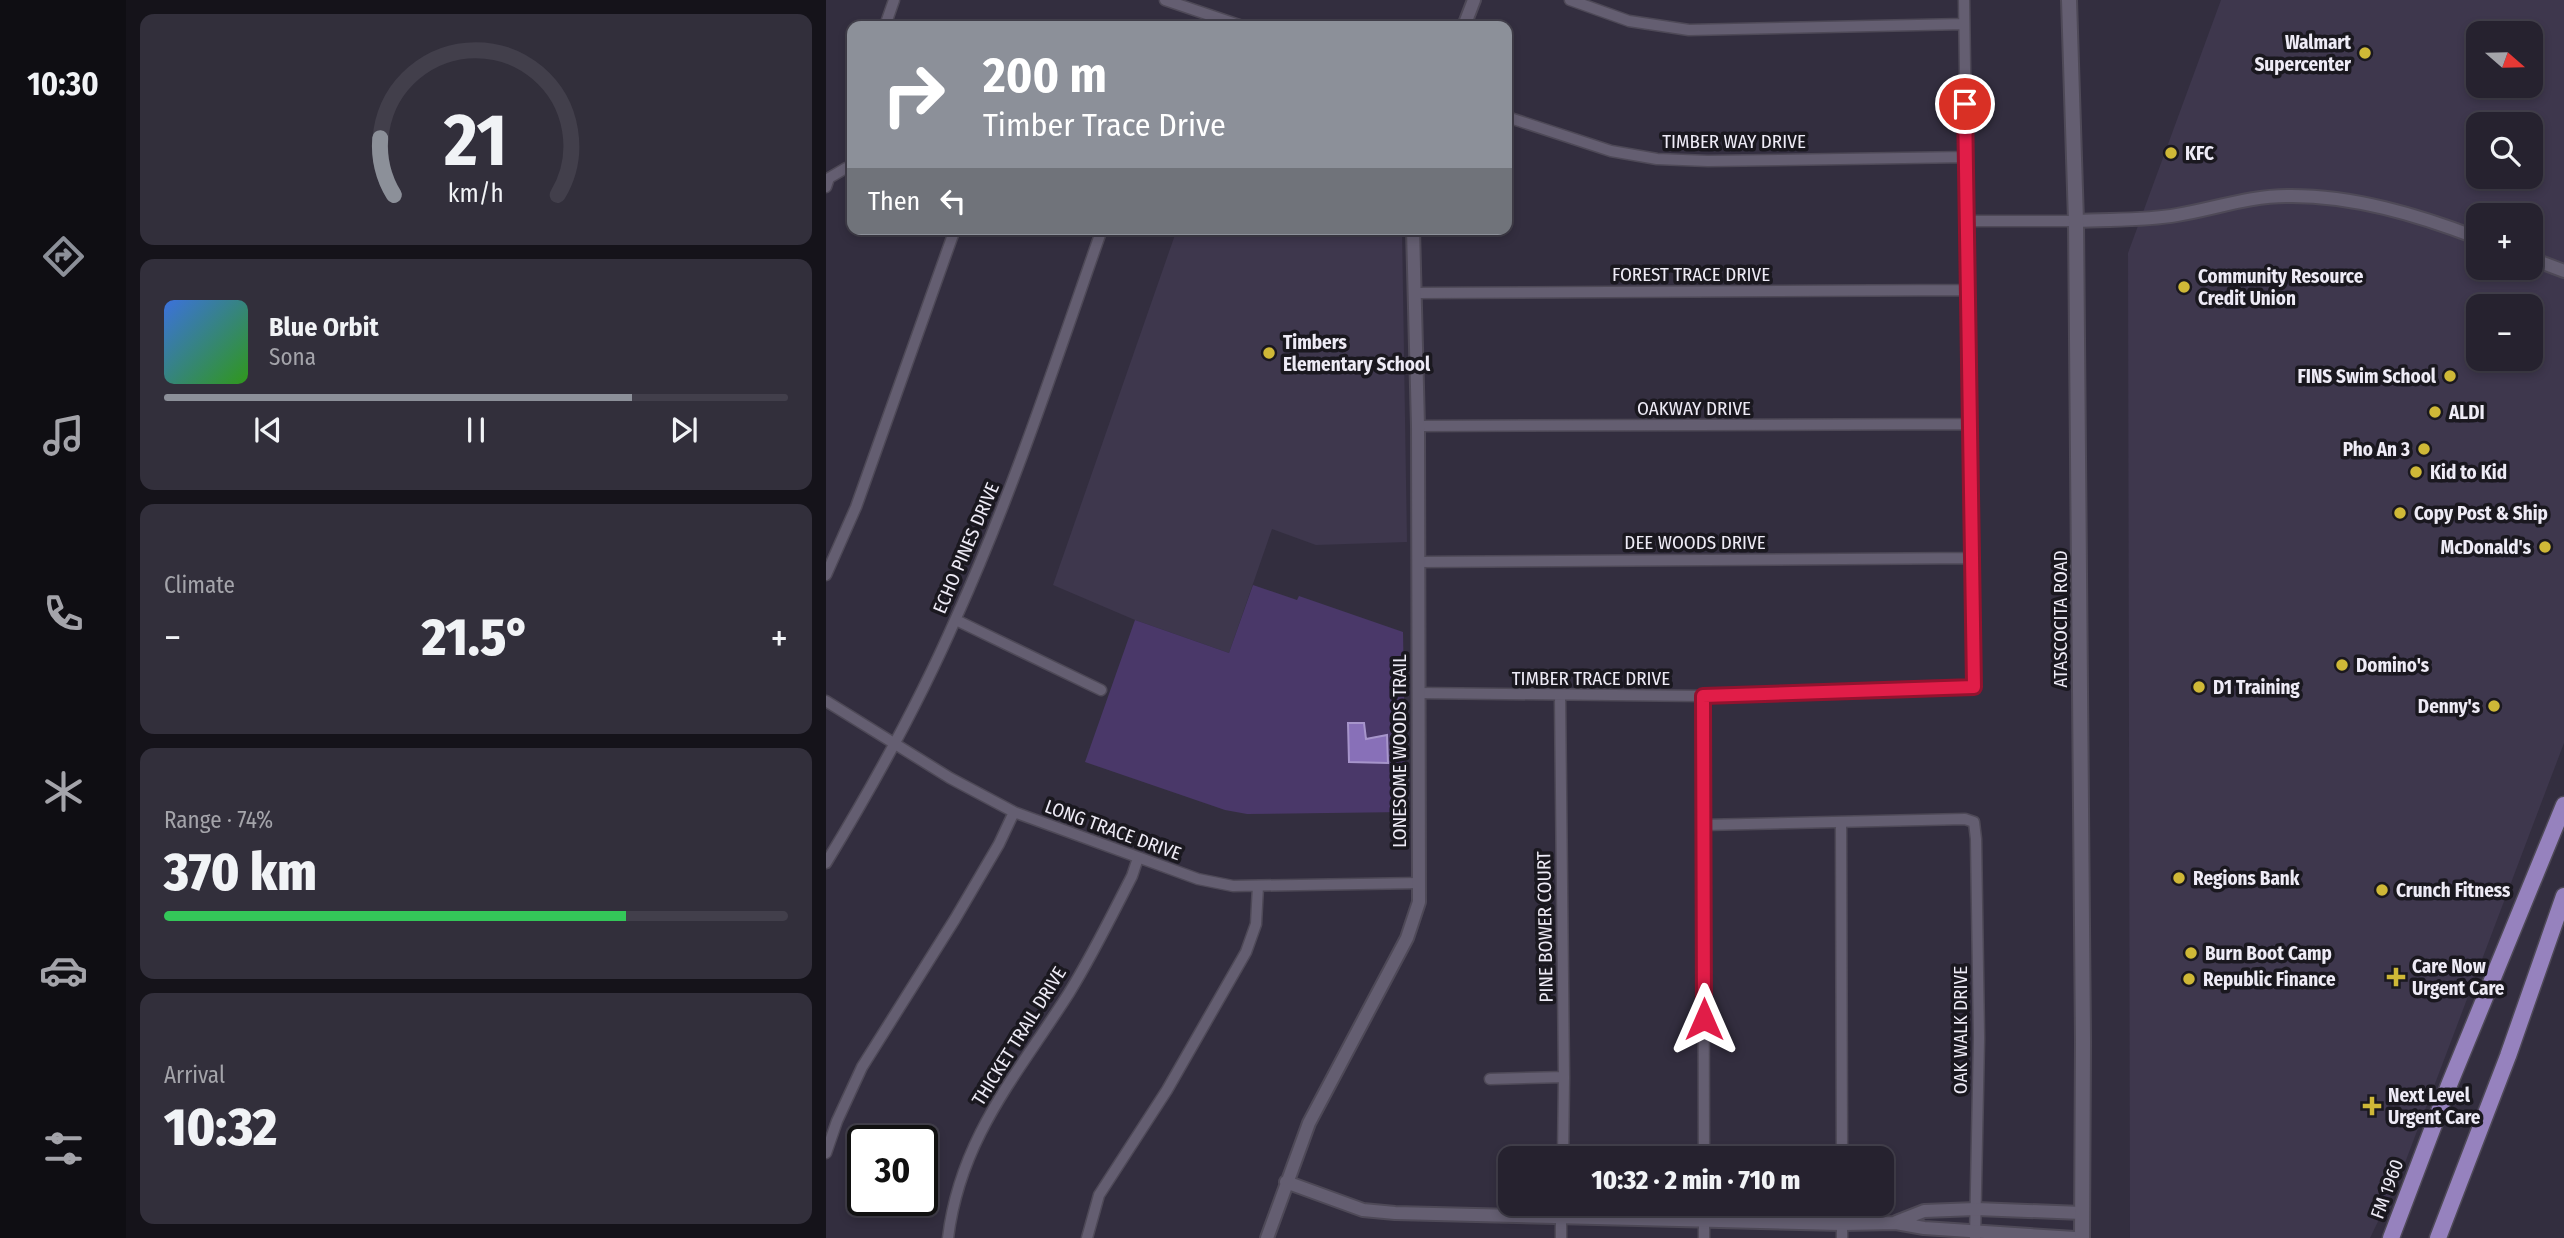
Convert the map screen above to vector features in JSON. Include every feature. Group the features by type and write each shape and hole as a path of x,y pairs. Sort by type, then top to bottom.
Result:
{"main road":[{"name":"ATASCOCITA ROAD","path":"2069,0 2076,220 2083,1042 2082,1238"},
{"name":"FM 1960","path":"2391,1238 2449,1085 2564,806"},
{"path":"2438,1238 2508,1056 2564,895"}],"street":[{"path":"887,21 894,0"},
{"path":"1165,0 1227,21"},
{"path":"1466,21 1474,0"},
{"path":"1570,0 1629,20 1689,30 1964,24"},
{"path":"1964,0 1972,558"},
{"name":"TIMBER WAY DRIVE","path":"1512,119 1599,148 1657,159 1708,161 1966,157"},
{"path":"826,187 829,178 847,168"},
{"path":"1967,221 2148,219 2254,198 2311,197 2386,210 2439,223 2466,233"},
{"path":"826,575 856,507 953,235"},
{"name":"ECHO PINES DRIVE","path":"826,863 895,743 956,620 1011,487 1099,235"},
{"name":"LONESOME WOODS TRAIL","path":"1267,1238 1309,1123 1407,938 1419,901 1418,426 1413,235"},
{"path":"2543,263 2564,271"},
{"name":"FOREST TRACE DRIVE","path":"1415,293 1968,290"},
{"name":"OAKWAY DRIVE","path":"1418,426 1970,424"},
{"name":"DEE WOODS DRIVE","path":"1419,562 1972,558"},
{"name":"TIMBER TRACE DRIVE","path":"1418,692 1703,696 1974,687 1972,558"},
{"path":"956,620 1101,690"},
{"name":"PINE BOWER COURT","path":"1560,696 1563,1146"},
{"path":"1703,696 1704,1146"},
{"name":"LONG TRACE DRIVE","path":"826,701 985,799 1198,879 1233,886 1419,883"},
{"path":"826,1153 837,1121 862,1067 955,919 999,844 1014,812"},
{"name":"OAK WALK DRIVE","path":"1841,822 1965,819 1974,822 1979,1012 1975,1235"},
{"path":"1703,825 1841,822 1842,1146"},
{"name":"THICKET TRAIL DRIVE","path":"948,1238 952,1209 975,1139 1007,1085 1070,991 1132,876 1138,858"},
{"path":"1087,1238 1100,1195 1167,1090 1246,951 1256,924 1258,886"},
{"path":"1490,1079 1564,1077"},
{"path":"1286,1182 1363,1210 1450,1215 1498,1213"},
{"path":"1896,1223 1924,1211 1976,1209 2082,1213"},
{"path":"1561,1216 1561,1238"},
{"path":"1639,1216 1704,1221 1896,1223 1975,1235 2075,1238"},
{"path":"1704,1216 1704,1238"},
{"path":"1842,1216 1842,1238"}],"shaded area":[{"path":"2221,0 2564,0 2564,743 2400,1176 2370,1238 2130,1238 2128,253"},
{"name":"Timbers Elementary School","path":"1175,235 1402,235 1407,542 1316,545 1272,529 1229,653 1135,620 1053,585"},
{"path":"1253,585 1297,600 1299,596 1403,632 1406,812 1247,814 1225,810 1085,762 1135,620 1229,653"},
{"path":"1348,723 1364,723 1366,739 1387,735 1388,763 1349,762"}],"place":[{"name":"Walmart Supercenter","path":"2365,53"},
{"name":"KFC","path":"2171,153"},
{"name":"Community Resource Credit Union","path":"2184,287"},
{"name":"Timbers Elementary School","path":"1269,353"},
{"name":"FINS Swim School","path":"2450,376"},
{"name":"ALDI","path":"2435,412"},
{"name":"Pho An 3","path":"2424,449"},
{"name":"Kid to Kid","path":"2416,472"},
{"name":"Copy Post & Ship","path":"2400,513"},
{"name":"McDonald's","path":"2545,547"},
{"name":"Domino's","path":"2342,665"},
{"name":"D1 Training","path":"2199,687"},
{"name":"Denny's","path":"2494,706"},
{"name":"Regions Bank","path":"2179,878"},
{"name":"Crunch Fitness","path":"2382,890"},
{"name":"Burn Boot Camp","path":"2191,953"},
{"name":"Care Now Urgent Care","path":"2396,977"},
{"name":"Republic Finance","path":"2189,979"},
{"name":"Next Level Urgent Care","path":"2372,1106"}],"route":[{"path":"1704,1019 1703,696 1974,687 1965,104"}]}
